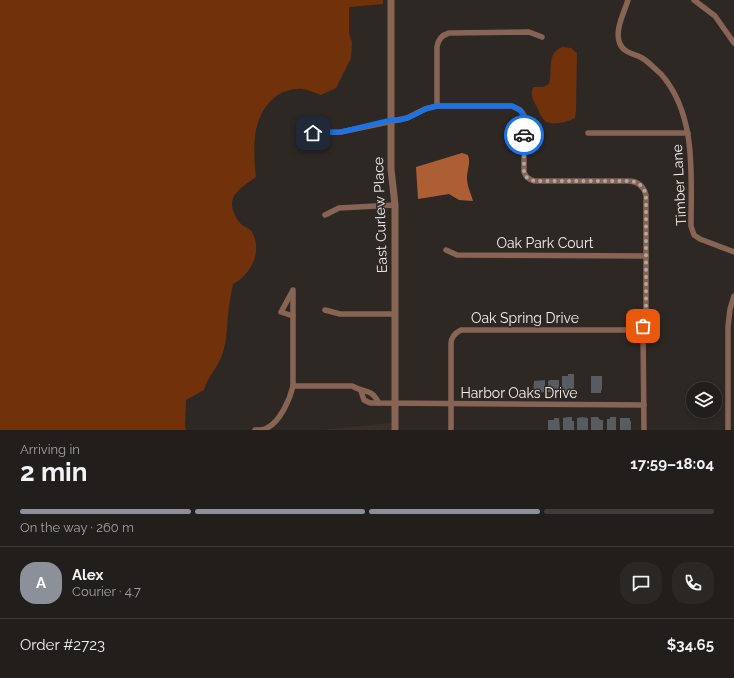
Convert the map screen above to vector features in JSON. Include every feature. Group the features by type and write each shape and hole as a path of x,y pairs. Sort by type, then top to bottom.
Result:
{"street":[{"name":"East Curlew Place","path":"390,0 390,169 395,205 394,430"},
{"name":"Timber Lane","path":"628,0 618,31 620,44 625,50 649,63 669,83 681,108 688,133 691,155 691,226 693,233 700,239 734,252"},
{"path":"694,0 715,16 734,43"},
{"path":"437,106 437,47 438,40 442,36 449,33 529,32 542,37"},
{"path":"298,133 341,132 391,120 407,118 425,109 437,106 512,106 520,110 524,119 524,172 529,180 630,181 641,185 646,195 646,310 643,330 644,430"},
{"path":"588,133 688,133"},
{"path":"325,215 339,208 395,205"},
{"name":"Oak Park Court","path":"446,250 457,255 646,256"},
{"path":"728,430 728,326 730,309 734,296"},
{"path":"325,310 340,314 395,314"},
{"path":"255,430 268,428 275,422 288,401 293,386 293,316"},
{"name":"Oak Spring Drive","path":"451,430 451,340 456,333 461,330 643,330"},
{"path":"293,386 352,386 361,391 366,390 372,393 380,403"},
{"name":"Harbor Oaks Drive","path":"361,391 364,400 370,403 644,405"}],"shaded area":[{"path":"0,0 383,0 383,4 349,7 349,34 352,42 351,58 336,88 321,95 303,89 285,92 275,97 261,114 255,134 254,145 256,177 245,184 236,193 232,202 232,208 237,219 252,232 255,239 256,254 250,269 233,284 229,307 227,334 219,362 204,390 186,400 186,430 0,430"},
{"path":"562,47 571,48 577,53 575,118 564,122 552,123 545,121 541,116 532,98 532,90 533,87 543,87 549,84 552,58 557,50"},
{"path":"462,153 468,155 469,158 467,181 473,201 459,200 449,194 418,199 416,167"},
{"path":"391,423 391,430 321,430"}],"building":[{"path":"568,374 574,374 574,390 571,390 569,393 562,393 562,376 568,376"},
{"path":"591,376 602,376 601,393 591,393"},
{"path":"545,380 545,392 533,393 534,381"},
{"path":"559,380 559,393 548,392 548,381"},
{"path":"572,417 572,421 574,421 574,430 563,430 563,418"},
{"path":"591,417 598,417 600,420 603,420 603,430 591,430"},
{"path":"610,417 616,417 616,430 607,430 607,419 610,419"},
{"path":"554,418 559,418 560,430 548,430 548,420 554,420"},
{"path":"577,418 588,418 588,430 577,430"},
{"path":"620,418 630,418 631,430 620,430"}],"way so far":[{"path":"524,135 524,172 529,180 634,181 639,183 644,189 646,195 646,310 643,326"}],"route":[{"path":"313,133 341,132 391,120 400,120 428,108 437,106 512,106 520,110 524,115 524,135"}]}
